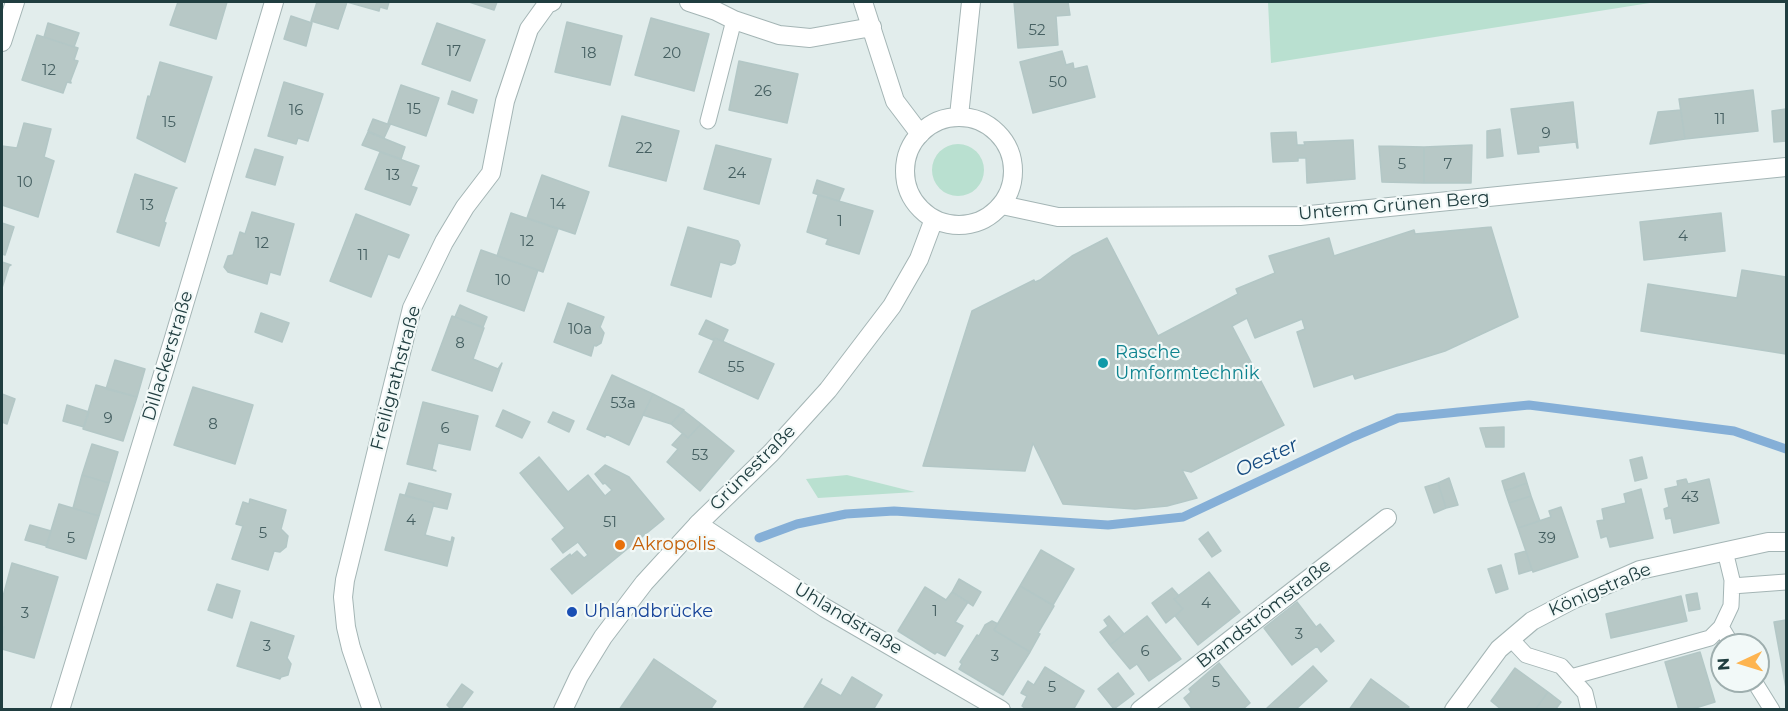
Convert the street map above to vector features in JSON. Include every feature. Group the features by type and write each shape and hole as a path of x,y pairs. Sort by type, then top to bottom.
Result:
{"street":[{"path":"2,42 15,2"},
{"name":"Dillackerstraße","path":"60,710 274,2"},
{"name":"Freiligrathstraße","path":"372,710 346,627 343,597 347,568 412,308 444,242 465,207 491,172 505,101 529,29 548,2"},
{"path":"689,2 779,35 810,38 872,27"},
{"path":"863,2 895,101 920,134"},
{"path":"959,116 971,2"},
{"path":"959,116 976,119 992,127 1004,140 1011,155 1014,172 1011,189 1002,205 992,215 963,226 934,219 922,211 913,200 907,187 905,173 909,152 920,134 931,124 945,118 959,116"},
{"name":"Unterm Grünen Berg","path":"1002,205 1058,217 1300,216 1786,167"},
{"name":"Grünestraße","path":"563,710 579,676 603,637 644,583 698,524 771,453 828,390 892,306 919,259 934,219"},
{"name":"Brandströmstraße","path":"1140,710 1388,518"},
{"name":"Uhlandstraße","path":"698,524 825,608 1001,710"},
{"name":"Königstraße","path":"1454,710 1499,649 1532,621 1574,599 1640,570 1768,542 1786,542"}],"lane":[{"path":"708,122 734,20"},
{"path":"1571,677 1710,638 1721,627 1731,606 1732,580 1725,551"},
{"path":"1732,586 1786,582"},
{"path":"1721,627 1725,633"},
{"path":"1511,639 1526,656 1561,666 1585,693 1589,710"},
{"path":"1761,693 1772,710"}],"green space":[{"path":"1268,2 1656,2 1271,63"},
{"path":"958,144 972,148 980,156 984,170 980,184 972,192 958,196 944,192 936,184 932,170 936,156 944,148"},
{"path":"847,475 915,492 818,498 806,479"}],"building":[{"path":"178,2 227,2 216,39 170,25"},
{"path":"317,2 347,2 338,29 311,21"},
{"path":"347,2 389,2 387,9 380,7 379,11"},
{"path":"469,2 497,2 494,10"},
{"path":"1014,2 1068,2 1070,15 1056,16 1058,45 1018,48"},
{"path":"291,16 312,23 306,46 284,39"},
{"path":"651,18 709,34 694,91 635,75"},
{"path":"567,22 622,36 610,85 555,72"},
{"path":"48,23 79,33 74,47 44,37"},
{"path":"437,23 485,40 470,81 422,64"},
{"path":"37,35 78,48 74,60 78,61 71,83 67,82 63,93 22,80"},
{"path":"1062,51 1066,65 1073,63 1074,69 1087,66 1095,97 1033,113 1020,62"},
{"path":"739,61 798,74 787,123 729,110"},
{"path":"160,62 212,77 185,162 137,138"},
{"path":"284,82 323,94 308,141 298,138 296,144 268,136"},
{"path":"401,85 439,98 426,136 388,123"},
{"path":"1753,90 1758,131 1685,139 1679,99"},
{"path":"452,91 477,100 473,113 448,104"},
{"path":"1573,102 1578,148 1576,142 1538,146 1539,152 1518,154 1511,109"},
{"path":"1786,109 1786,141 1774,142 1772,111"},
{"path":"1681,110 1685,139 1650,144 1658,112"},
{"path":"622,116 679,131 666,181 609,166"},
{"path":"373,119 390,125 384,138 368,131"},
{"path":"24,123 51,129 44,157 54,161 38,217 2,205 2,146 17,148"},
{"path":"1500,129 1503,156 1487,158 1487,131"},
{"path":"368,132 405,147 401,159 362,145"},
{"path":"1296,132 1297,145 1305,145 1304,142 1353,140 1355,179 1307,183 1306,158 1298,158 1298,161 1273,162 1271,133"},
{"path":"716,145 771,159 759,204 704,189"},
{"path":"1472,145 1471,183 1424,183 1424,147"},
{"path":"1379,146 1424,147 1424,183 1382,182"},
{"path":"255,149 283,157 275,185 246,177"},
{"path":"380,152 419,166 411,186 417,188 410,205 365,189"},
{"path":"135,174 177,188 164,222 166,223 159,246 117,232"},
{"path":"542,175 589,192 575,234 527,218"},
{"path":"817,180 844,189 839,201 813,193"},
{"path":"818,195 873,211 859,254 826,244 828,239 807,232"},
{"path":"252,212 294,224 280,275 270,272 267,284 228,272 224,267 228,256 233,255 240,232 245,234"},
{"path":"511,213 558,229 543,272 497,256"},
{"path":"1721,213 1725,251 1644,260 1640,222"},
{"path":"356,214 409,235 399,258 388,254 371,297 330,281"},
{"path":"2,223 14,227 5,255 2,254"},
{"path":"688,227 738,241 740,245 735,263 731,265 720,262 711,297 671,285"},
{"name":"Rasche Umformtechnik","path":"1491,227 1518,317 1445,351 1355,379 1353,374 1314,387 1297,332 1305,329 1302,319 1255,338 1247,318 1232,326 1284,425 1191,472 1182,470 1197,498 1167,506 1135,509 1063,504 1033,443 1025,471 923,466 972,311 1034,280 1035,282 1040,280 1072,256 1107,238 1158,336 1238,294 1236,289 1275,273 1269,256 1329,238 1334,256 1414,230 1415,234"},
{"path":"481,250 538,270 524,311 467,291"},
{"path":"2,262 11,265 2,288"},
{"path":"1742,270 1786,277 1786,354 1641,331 1648,284 1737,298"},
{"path":"568,303 604,317 600,327 604,333 601,343 594,345 591,356 554,342"},
{"path":"460,305 487,317 483,327 455,317"},
{"path":"261,313 289,323 282,342 255,332"},
{"path":"452,316 484,328 473,359 498,369 502,363 492,391 432,370"},
{"path":"706,320 728,330 723,341 715,338 713,340 699,334"},
{"path":"715,338 774,364 758,399 699,372"},
{"path":"115,360 145,369 137,397 106,389"},
{"path":"612,375 653,394 629,445 606,434 605,437 587,429"},
{"path":"96,385 137,397 123,441 83,429"},
{"path":"193,387 253,405 235,464 174,445"},
{"path":"2,394 15,399 7,424 2,422"},
{"path":"653,394 684,410 671,424 643,415"},
{"path":"423,402 478,416 470,450 438,443 432,469 436,471 407,464"},
{"path":"67,405 89,412 84,427 63,421"},
{"path":"503,410 530,422 522,438 496,426"},
{"path":"683,410 701,424 688,438 671,424"},
{"path":"553,412 574,421 569,432 548,422"},
{"path":"701,424 734,451 700,491 667,462 678,449 672,445 683,433 688,438"},
{"path":"1504,427 1504,447 1486,447 1480,428"},
{"path":"92,444 118,452 109,483 82,475"},
{"path":"539,457 568,492 588,475 605,496 612,490 595,474 605,465 629,477 664,519 572,594 551,569 577,551 584,558 588,555 578,542 563,553 552,539 565,528 520,473"},
{"path":"1642,457 1647,478 1635,481 1630,460"},
{"path":"1524,473 1527,483 1505,491 1502,481"},
{"path":"82,475 109,483 99,516 73,508"},
{"path":"1449,478 1458,505 1446,508 1438,483"},
{"path":"1686,479 1688,484 1709,479 1719,523 1674,533 1671,518 1666,519 1664,509 1669,507 1665,489 1678,486 1677,481"},
{"path":"409,483 451,494 447,509 433,506 434,503 405,496"},
{"path":"1438,483 1446,508 1434,513 1425,487"},
{"path":"1527,483 1531,496 1509,503 1505,491"},
{"path":"1641,489 1653,538 1610,547 1607,536 1601,538 1597,521 1604,520 1602,509 1626,503 1624,494"},
{"path":"400,494 434,503 425,535 451,542 452,537 454,538 447,566 385,550"},
{"path":"1531,496 1540,521 1518,528 1509,503"},
{"path":"250,499 286,510 281,529 288,536 286,547 280,552 274,551 268,570 232,559 243,526 236,524 243,502 249,504"},
{"path":"59,504 99,516 86,559 46,547"},
{"path":"1561,507 1578,557 1533,572 1518,528 1551,517 1549,511"},
{"path":"30,525 51,531 47,546 25,540"},
{"path":"1208,532 1221,551 1212,557 1199,539"},
{"path":"1041,550 1074,569 1053,605 1020,586"},
{"path":"1526,551 1532,570 1519,574 1515,554"},
{"path":"12,563 58,577 34,658 2,649 4,627 2,627 2,600"},
{"path":"1501,565 1508,589 1496,593 1488,569"},
{"path":"1209,572 1240,612 1198,645 1175,616 1183,609 1174,599"},
{"path":"959,579 981,592 973,606 952,592"},
{"path":"217,584 240,591 232,618 208,610"},
{"path":"1020,586 1054,606 1030,652 994,630"},
{"path":"925,587 946,600 952,592 968,602 955,622 963,626 945,656 937,652 935,654 898,631"},
{"path":"1172,588 1179,596 1174,599 1183,609 1166,623 1152,603"},
{"path":"1697,593 1700,609 1689,611 1686,595"},
{"path":"1681,596 1687,621 1611,638 1606,614"},
{"path":"1297,602 1316,627 1320,624 1334,641 1321,652 1317,646 1292,665 1264,628"},
{"path":"1109,616 1124,634 1110,645 1100,632 1108,626 1104,620"},
{"path":"1147,616 1181,659 1149,681 1137,664 1130,669 1110,645"},
{"path":"1786,620 1786,688 1774,622"},
{"path":"992,621 998,624 994,630 1030,652 1003,695 959,669 962,664 960,662 977,635 979,636 985,625"},
{"path":"251,622 294,636 287,658 291,664 288,675 280,679 237,666"},
{"path":"1700,652 1710,685 1710,693 1712,693 1715,702 1689,710 1679,710 1665,662"},
{"path":"654,659 716,701 710,710 619,710"},
{"path":"1219,663 1250,703 1242,710 1193,710 1184,698 1191,692 1189,689"},
{"path":"1313,666 1327,681 1295,710 1268,710 1267,708"},
{"path":"1045,667 1084,691 1073,710 1027,710 1022,706 1027,696 1021,693 1028,681 1034,685"},
{"path":"1515,668 1548,692 1535,710 1502,710 1491,701"},
{"path":"1118,673 1134,694 1114,709 1098,689"},
{"path":"852,677 882,695 873,710 807,710 804,708 822,679 820,684 841,696"},
{"path":"1371,679 1409,707 1406,710 1349,710"},
{"path":"462,684 473,692 460,710 452,710 447,705"},
{"path":"1548,692 1561,702 1555,710 1535,710"}],"waterway":[{"name":"Oester","path":"759,538 797,524 846,514 894,511 1108,525 1183,517 1398,418 1529,405 1734,431 1786,449"}],"place":[{"name":"Rasche Umformtechnik","path":"1103,363"},
{"name":"Akropolis","path":"620,545"},
{"name":"Uhlandbrücke","path":"572,612"}]}
